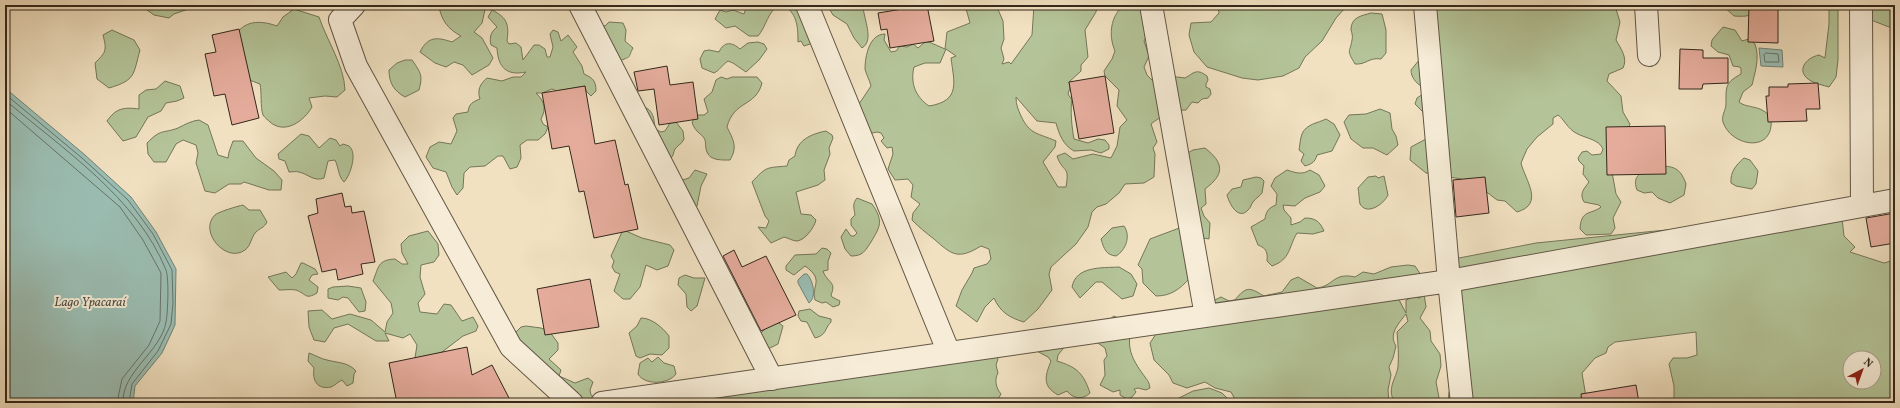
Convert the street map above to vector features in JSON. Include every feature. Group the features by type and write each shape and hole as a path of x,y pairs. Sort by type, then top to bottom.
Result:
{"street":[{"path":"354,5 340,20 356,66 371,94 511,347 572,403"},
{"path":"580,5 772,379"},
{"path":"807,5 949,353"},
{"path":"1151,5 1206,316"},
{"path":"1425,5 1449,281 1462,403"},
{"path":"1646,5 1649,55"},
{"path":"1862,5 1862,205"},
{"path":"602,403 1449,281 1895,200"}],"green space":[{"path":"140,5 200,5 174,14 169,18 154,15"},
{"path":"440,5 486,5 482,23 474,32 482,38 493,58 489,65 472,75 463,65 454,62 446,67 435,63 420,52 430,40 442,39 452,42 461,36 446,24 440,12"},
{"path":"747,5 779,5 772,11 758,36 749,36 735,26 726,28 715,19 720,10 726,12 733,10 744,14"},
{"path":"782,5 802,5 814,40 810,44 804,46 801,41 798,42 796,20 791,11"},
{"path":"827,5 863,5 868,40 862,48 854,38 847,24 833,15"},
{"path":"965,5 996,5 1003,21 1004,39 1001,48 1004,59 1002,64 1009,62 1011,64 1032,35 1034,5 1097,5 1096,12 1085,30 1088,57 1081,65 1081,71 1069,82 1070,88 1068,94 1072,100 1071,108 1074,139 1088,143 1098,139 1105,140 1109,145 1109,149 1101,153 1091,150 1074,151 1070,149 1060,135 1056,123 1037,121 1016,97 1019,111 1028,127 1035,133 1056,141 1055,147 1043,162 1058,187 1066,187 1067,175 1057,156 1065,153 1073,159 1093,154 1111,158 1117,146 1120,127 1127,120 1117,106 1119,90 1105,76 1104,71 1112,59 1115,51 1111,34 1112,23 1120,9 1144,9 1148,33 1144,41 1149,56 1144,67 1147,75 1154,82 1177,77 1185,78 1195,72 1200,72 1207,76 1208,80 1206,87 1210,89 1211,94 1208,98 1202,99 1198,103 1192,102 1186,110 1167,114 1151,124 1157,142 1153,148 1155,154 1154,177 1144,183 1125,184 1119,193 1106,204 1097,207 1092,212 1088,227 1076,244 1051,267 1049,274 1052,290 1038,309 1024,322 1014,319 1002,311 994,298 985,307 977,322 956,306 962,290 974,268 987,264 991,259 989,249 981,246 966,253 956,254 946,249 912,220 913,213 920,204 911,197 913,185 908,179 895,180 888,169 893,154 892,147 887,148 881,141 884,138 881,133 877,132 868,134 859,104 871,86 865,69 865,64 869,47 875,38 885,34 884,40 891,52 896,51 900,46 907,47 913,44 918,48 925,42 929,42 945,49 947,32 970,23","holes":["946,49 956,56 951,58 954,82 951,95 946,100 929,106 915,90 913,79 914,67 925,63 940,63"]},
{"path":"1218,5 1345,5 1345,8 1336,18 1322,41 1305,57 1299,68 1283,76 1258,80 1242,78 1207,67 1194,52 1189,35 1191,23 1211,22 1219,13"},
{"path":"1420,5 1618,5 1616,9 1620,22 1616,40 1625,61 1623,68 1609,74 1607,81 1621,96 1623,112 1630,124 1612,172 1616,194 1621,202 1613,218 1615,228 1611,234 1586,235 1580,229 1584,215 1601,207 1599,205 1584,202 1582,194 1589,182 1583,174 1584,166 1578,158 1582,152 1587,151 1592,155 1601,154 1603,149 1595,141 1573,131 1558,115 1553,118 1553,124 1537,137 1527,149 1521,163 1532,197 1530,203 1525,208 1517,212 1505,201 1497,200 1484,190 1461,179 1426,173 1410,160 1411,147 1426,139 1423,112 1415,104 1417,98 1423,94 1421,86 1414,80 1411,70 1420,59"},
{"path":"1722,5 1762,5 1750,15 1734,16"},
{"path":"1829,5 1838,5 1838,60 1836,77 1829,87 1811,81 1806,77 1803,70 1806,62 1810,59 1819,55 1825,58 1829,24"},
{"path":"1867,5 1895,5 1894,25 1889,27 1871,20"},
{"path":"294,9 319,17 342,71 345,90 337,97 325,96 309,98 312,107 309,112 294,125 282,127 276,126 263,115 260,84 244,78 234,37 238,31 248,24 259,22 277,26 283,17"},
{"path":"492,10 501,16 506,22 508,31 507,41 509,44 516,43 521,47 523,60 534,45 539,45 545,49 547,57 550,57 553,47 550,34 553,30 558,32 561,41 568,35 577,47 573,52 582,66 584,74 593,80 596,91 591,96 586,91 585,86 557,91 552,89 542,93 536,93 544,105 544,111 541,119 543,124 548,127 545,134 538,140 527,140 520,145 521,158 517,167 510,169 503,156 498,156 485,166 470,167 464,173 463,188 457,195 446,172 433,168 426,157 430,147 439,142 451,144 457,131 453,118 456,114 468,112 471,104 480,99 480,87 487,78 502,81 513,77 521,77 526,72 514,73 509,71 505,69 499,61 497,48 491,45 490,42 491,35 497,27 488,17"},
{"path":"1371,13 1382,14 1386,30 1386,53 1381,59 1373,59 1355,64 1349,51 1352,38 1351,26 1357,18"},
{"path":"609,22 623,23 626,30 625,41 633,48 627,58 620,61 597,25 605,26"},
{"path":"1723,27 1735,30 1742,41 1749,39 1755,44 1757,60 1752,85 1743,92 1739,102 1763,111 1771,118 1770,130 1766,137 1760,142 1752,143 1734,137 1723,122 1726,106 1726,93 1729,83 1741,74 1741,69 1740,67 1733,66 1729,55 1718,52 1711,46 1712,40"},
{"path":"112,30 134,40 140,50 134,71 129,79 109,88 97,79 95,63 105,51 103,35"},
{"path":"758,42 764,44 767,49 759,60 746,72 728,61 714,73 702,68 700,59 704,51 709,50 719,52 726,44 734,45 740,49 748,43"},
{"path":"405,60 412,60 419,71 421,81 419,90 405,97 398,92 391,83 389,70 397,63"},
{"path":"721,77 727,79 732,77 757,77 762,83 755,96 735,112 730,118 727,127 733,139 734,151 730,160 717,159 709,155 706,150 704,138 695,129 692,122 697,115 704,115 708,112 704,99 712,92 716,80"},
{"path":"165,81 180,86 184,98 166,103 161,111 148,117 136,137 123,141 107,121 114,113 121,109 139,109 139,95 146,90 156,89"},
{"path":"640,106 648,109 652,114 655,129 661,132 665,131 670,123 676,122 683,131 684,139 675,149 671,158 627,122 624,113"},
{"path":"1380,109 1390,113 1392,129 1396,136 1398,145 1387,155 1373,148 1363,148 1351,139 1344,122 1349,115 1366,114"},
{"path":"1326,119 1334,124 1340,135 1332,151 1317,155 1313,162 1305,166 1301,161 1304,154 1299,150 1302,134 1309,126"},
{"path":"199,120 208,125 218,155 228,158 233,141 243,141 256,158 274,171 282,180 281,190 269,190 244,182 241,184 229,184 215,193 205,191 196,163 198,153 196,145 183,140 176,144 166,162 154,162 148,154 147,143 152,138 159,133"},
{"path":"826,131 832,135 833,138 829,148 830,154 824,170 825,180 818,185 796,192 801,214 811,215 816,220 813,227 806,236 800,240 795,241 784,237 771,243 758,227 766,228 769,221 765,216 752,182 764,170 787,166 789,160 795,156 796,150 802,142 810,136"},
{"path":"301,134 309,136 319,148 330,138 336,140 340,146 343,144 352,149 353,159 351,170 344,182 335,160 328,161 324,178 317,179 298,172 289,172 285,161 279,159 278,154"},
{"path":"1205,148 1216,159 1220,168 1219,173 1212,184 1205,189 1206,204 1201,208 1204,216 1210,223 1209,239 1192,236 1186,154 1193,150"},
{"path":"1744,158 1750,160 1758,171 1756,184 1752,189 1736,186 1731,183 1731,175 1734,169"},
{"path":"1657,166 1672,167 1681,174 1686,184 1684,195 1670,203 1658,198 1652,192 1644,193 1637,190 1637,177 1643,172"},
{"path":"695,170 707,174 701,186 697,206 691,210 679,181 689,178"},
{"path":"1287,170 1304,173 1310,170 1319,175 1325,186 1320,192 1305,198 1295,206 1283,205 1284,210 1291,218 1291,225 1300,222 1305,218 1312,219 1321,225 1324,231 1313,234 1297,233 1283,260 1272,266 1267,261 1266,251 1258,245 1251,227 1265,219 1268,210 1276,205 1277,194 1271,186 1275,178"},
{"path":"1376,176 1378,178 1384,176 1388,195 1379,205 1371,209 1367,209 1360,204 1358,188 1368,177"},
{"path":"1256,177 1261,178 1264,181 1262,193 1253,202 1248,210 1244,213 1237,212 1234,210 1227,195 1232,189 1241,187 1243,180"},
{"path":"857,198 872,204 878,215 879,224 877,232 865,250 861,254 851,256 845,249 841,237 846,229 851,236 854,236 857,233 851,225 851,219 855,215 854,204"},
{"path":"243,205 249,210 260,210 267,222 265,226 254,234 249,246 245,250 238,253 230,253 216,244 210,229 211,222 215,215 228,209"},
{"path":"1842,218 1844,236 1855,247 1850,252 1884,263 1895,260 1895,403 1687,403 1686,400 1674,400 1674,386 1669,364 1673,358 1687,358 1697,355 1696,332 1615,342 1608,347 1606,353 1595,358 1582,373 1587,403 1448,403 1449,392 1457,378 1454,259 1536,243 1766,220"},
{"path":"1124,226 1127,234 1125,247 1116,256 1108,253 1104,249 1101,239 1112,228"},
{"path":"1182,227 1190,278 1175,291 1166,295 1156,296 1143,283 1142,269 1138,265 1150,239"},
{"path":"428,231 438,244 439,255 434,262 421,265 420,277 425,294 418,303 420,312 437,314 444,304 451,305 462,321 473,317 478,326 476,331 463,336 442,352 423,362 415,358 417,345 410,334 403,338 385,333 389,341 376,341 348,324 334,328 325,342 314,340 309,327 308,311 322,310 332,319 350,314 371,320 385,332 387,322 393,313 391,303 373,281 378,268 382,262 395,259 402,264 408,264 402,253 401,244 409,236"},
{"path":"626,231 642,238 670,245 674,250 668,266 657,270 646,265 640,287 630,299 623,299 614,291 620,274 615,272 612,267 614,261 611,256 622,232"},
{"path":"822,248 827,249 831,253 828,261 828,270 823,271 832,284 832,297 840,301 839,305 833,307 826,302 822,303 815,300 814,295 816,279 811,271 805,266 794,275 786,270 786,266 795,255 816,254"},
{"path":"301,263 315,269 318,274 312,275 309,280 318,287 317,293 313,295 306,296 294,290 279,290 268,277 286,272 292,278 296,274"},
{"path":"1408,265 1415,266 1421,275 1398,298 1406,313 1406,300 1413,297 1420,298 1424,294 1426,307 1420,318 1430,331 1431,341 1440,354 1441,366 1436,382 1440,403 1395,403 1392,398 1391,389 1398,367 1397,332 1408,321 1406,314 1395,329 1393,337 1396,346 1389,367 1391,375 1388,390 1389,403 1237,403 1231,392 1215,388 1205,382 1187,388 1173,383 1169,375 1154,360 1150,343 1162,325 1190,311 1196,300 1213,301 1221,297 1229,301 1235,300 1239,295 1249,289 1264,296 1282,292 1291,280 1298,277 1317,288 1323,287 1342,276 1355,277 1363,272 1374,274 1391,267"},
{"path":"1119,267 1131,274 1137,284 1133,296 1122,299 1102,282 1096,282 1080,298 1072,287 1074,280 1078,275 1084,272 1097,268"},
{"path":"685,275 694,278 705,278 697,306 691,311 687,307 686,294 678,285 679,278"},
{"path":"348,286 361,288 366,302 365,311 359,312 348,298 343,297 338,300 328,298 328,289 333,287"},
{"path":"810,309 819,316 831,319 831,322 822,335 815,338 807,322 801,321 798,316 799,311"},
{"path":"1114,316 1122,320 1131,331 1130,350 1132,356 1150,388 1146,390 1138,388 1134,389 1136,392 1132,397 1127,399 1120,395 1120,390 1113,392 1100,385 1105,375 1104,360 1107,356 1105,348 1095,341 1107,321"},
{"path":"641,318 645,318 657,324 669,336 669,348 662,355 650,354 640,358 636,356 629,333 637,326"},
{"path":"776,321 783,326 778,344 766,350 759,335 765,329 767,324"},
{"path":"526,326 541,328 549,331 558,343 558,350 549,359 561,370 559,376 575,383 588,378 593,382 590,390 591,395 600,403 575,403 535,360 536,355 532,354 514,334 521,327"},
{"path":"1066,345 1058,355 1057,361 1074,368 1085,380 1090,393 1081,398 1072,396 1067,391 1058,395 1049,388 1046,376 1051,361 1048,357 1031,348"},
{"path":"994,352 998,359 996,365 998,373 996,384 1001,394 996,403 696,403 694,401"},
{"path":"309,353 346,364 353,368 356,371 354,374 353,383 347,386 342,380 331,387 326,388 316,383 314,368 308,361"},
{"path":"658,357 664,363 674,366 676,374 672,378 662,382 651,382 641,378 638,374 640,363 648,358 652,362"},
{"path":"1209,388 1222,393 1232,403 1176,403 1177,399 1193,391"}],"water":[{"path":"1759,48 1782,50 1783,67 1761,66"},
{"name":"Lago Ypacaraí","path":"5,88 85,155 131,197 156,232 176,269 175,325 162,353 135,386 133,403 5,403"},
{"path":"804,274 807,274 809,277 813,288 813,297 809,303 798,283 798,280"}],"building":[{"path":"927,5 934,41 890,48 887,29 881,30 878,13"},
{"path":"1749,5 1778,5 1778,43 1748,42"},
{"path":"239,29 259,118 232,125 225,94 214,96 205,54 216,52 212,35"},
{"path":"1680,49 1703,50 1703,58 1728,58 1728,83 1703,84 1702,89 1679,89"},
{"path":"667,66 670,85 693,82 698,119 659,125 654,89 638,91 634,72"},
{"path":"1105,76 1114,133 1079,139 1069,82"},
{"path":"1818,83 1820,109 1806,109 1807,121 1768,122 1766,96 1769,96 1769,87 1788,87 1788,84"},
{"path":"585,86 595,144 615,140 625,185 628,184 638,229 594,238 584,191 579,192 569,146 552,149 542,93"},
{"path":"1665,126 1666,174 1607,175 1606,127"},
{"path":"1485,177 1489,213 1456,217 1453,180"},
{"path":"342,193 345,207 351,206 352,213 364,211 375,262 361,264 363,274 338,280 336,269 322,272 308,216 318,213 316,199"},
{"path":"1895,213 1895,243 1871,247 1866,218"},
{"path":"734,250 742,267 766,256 796,315 761,331 723,256"},
{"path":"590,279 599,327 545,335 537,289"},
{"path":"467,347 472,375 492,365 509,398 500,403 492,403 490,399 468,403 397,403 389,363"},
{"path":"1636,385 1639,403 1582,403 1581,394"}]}
